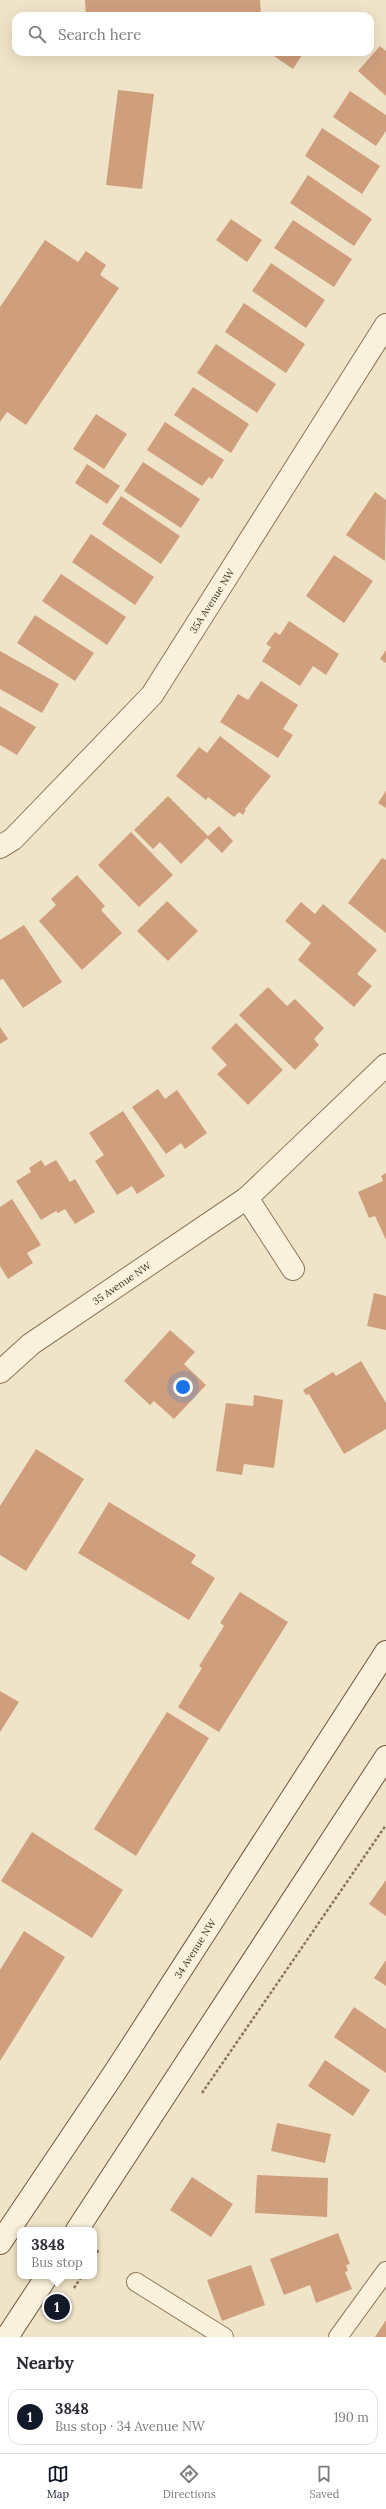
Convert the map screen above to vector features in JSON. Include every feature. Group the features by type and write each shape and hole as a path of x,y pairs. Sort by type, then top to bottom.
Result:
{"main road":[{"name":"35A Avenue NW","path":"0,847 13,839 152,695 386,325"},
{"name":"35 Avenue NW","path":"0,1372 31,1344 248,1198 386,1065"},
{"path":"248,1198 293,1269"},
{"name":"34 Avenue NW","path":"0,2243 115,2072 386,1652"},
{"path":"79,2227 386,1757"},
{"path":"7,2337 45,2279"}],"lane":[{"path":"338,2337 386,2271"},
{"path":"136,2282 224,2337"}],"path":[{"path":"198,2100 386,1825"},
{"path":"97,2253 103,2244"}],"building":[{"path":"85,0 260,0 261,12 86,12"},
{"path":"380,46 386,51 386,96 358,71 371,56 374,56 374,53"},
{"path":"274,56 301,56 293,69"},
{"path":"118,90 154,94 142,189 106,185"},
{"path":"350,91 386,115 386,131 376,146 333,117"},
{"path":"322,128 380,166 362,194 305,156"},
{"path":"308,175 372,219 354,246 290,203"},
{"path":"231,219 262,240 247,262 216,240"},
{"path":"293,220 352,259 334,287 274,248"},
{"path":"45,240 78,262 86,251 106,265 100,275 119,288 26,425 7,412 0,422 0,307"},
{"path":"271,263 325,300 306,328 252,291"},
{"path":"244,303 305,344 286,373 225,332"},
{"path":"216,344 276,384 257,413 197,373"},
{"path":"193,387 249,424 231,453 174,415"},
{"path":"96,414 127,434 104,469 73,449"},
{"path":"165,422 224,460 212,479 209,477 202,486 147,450"},
{"path":"143,462 200,499 181,528 124,491"},
{"path":"87,464 120,486 107,504 75,483"},
{"path":"375,492 386,500 385,561 346,535"},
{"path":"121,496 180,536 161,564 102,524"},
{"path":"91,534 154,577 135,605 72,562"},
{"path":"334,555 373,581 344,623 306,596"},
{"path":"61,574 126,617 107,645 42,601"},
{"path":"35,615 94,653 75,681 17,643"},
{"path":"289,621 339,654 326,675 313,666 300,686 262,661 271,647 266,644 275,632 280,635"},
{"path":"386,650 386,663 380,659"},
{"path":"0,651 59,684 42,713 0,689"},
{"path":"261,681 298,705 283,729 293,735 278,758 220,722 238,694 248,700"},
{"path":"0,706 36,727 17,755 0,745"},
{"path":"220,736 271,776 245,809 246,810 243,815 239,812 234,817 208,797 206,800 176,776 199,747 207,753"},
{"path":"386,791 386,808 378,803"},
{"path":"168,796 208,836 219,826 233,841 222,853 207,838 181,864 160,842 153,849 134,830"},
{"path":"131,832 173,875 139,907 98,865"},
{"path":"382,858 386,860 386,933 348,903"},
{"path":"77,875 105,906 101,910 122,933 82,970 39,921 56,905 51,899"},
{"path":"167,901 198,931 168,961 137,931"},
{"path":"301,902 315,914 323,904 377,950 357,974 372,986 354,1007 298,960 311,943 285,921"},
{"path":"24,925 62,982 23,1008 3,979 0,980 0,940"},
{"path":"268,987 287,1006 295,999 324,1028 314,1039 319,1045 295,1070 239,1015"},
{"path":"236,1023 283,1070 248,1105 217,1074 227,1065 211,1048"},
{"path":"0,1027 8,1039 0,1044"},
{"path":"158,1089 165,1099 177,1090 207,1133 185,1149 181,1143 166,1154 132,1107"},
{"path":"123,1111 165,1176 137,1194 132,1186 117,1195 95,1161 104,1155 89,1133"},
{"path":"41,1160 45,1166 56,1160 70,1182 75,1179 95,1212 75,1224 65,1209 58,1213 56,1211 41,1220 16,1181 31,1172 29,1168"},
{"path":"386,1173 386,1240 375,1216 369,1218 358,1192 383,1181 381,1176"},
{"path":"12,1199 41,1245 27,1253 33,1263 8,1279 0,1266 0,1207"},
{"path":"374,1293 386,1296 386,1330 367,1326"},
{"path":"170,1330 195,1352 184,1364 206,1385 174,1419 154,1401 150,1405 124,1381"},
{"path":"361,1361 386,1403 386,1429 344,1454 309,1394 306,1395 303,1390 333,1372 336,1376"},
{"path":"254,1395 283,1400 274,1468 244,1464 242,1475 216,1471 226,1403 253,1406"},
{"path":"36,1449 84,1479 26,1571 0,1555 0,1506"},
{"path":"109,1502 196,1555 191,1563 215,1578 189,1620 78,1553"},
{"path":"240,1592 288,1622 219,1732 178,1707 202,1668 199,1666 224,1626 220,1623"},
{"path":"0,1691 19,1702 0,1732"},
{"path":"167,1712 209,1738 136,1856 94,1829"},
{"path":"32,1832 123,1890 92,1938 1,1881"},
{"path":"386,1880 386,1916 369,1904"},
{"path":"24,1931 65,1957 0,2061 0,1970"},
{"path":"386,1960 386,1986 374,1978"},
{"path":"354,2007 386,2029 386,2073 334,2037"},
{"path":"325,2060 370,2090 353,2116 308,2086"},
{"path":"277,2123 331,2134 325,2163 271,2151"},
{"path":"257,2175 328,2178 327,2217 255,2213"},
{"path":"192,2177 233,2204 211,2237 170,2210"},
{"path":"338,2233 350,2264 346,2265 348,2271 345,2272 352,2289 316,2303 310,2285 284,2295 270,2259"},
{"path":"251,2265 265,2305 222,2321 207,2280"},
{"path":"386,2320 386,2337 375,2337"}],"place":[{"name":"3848","path":"57,2307"}]}
